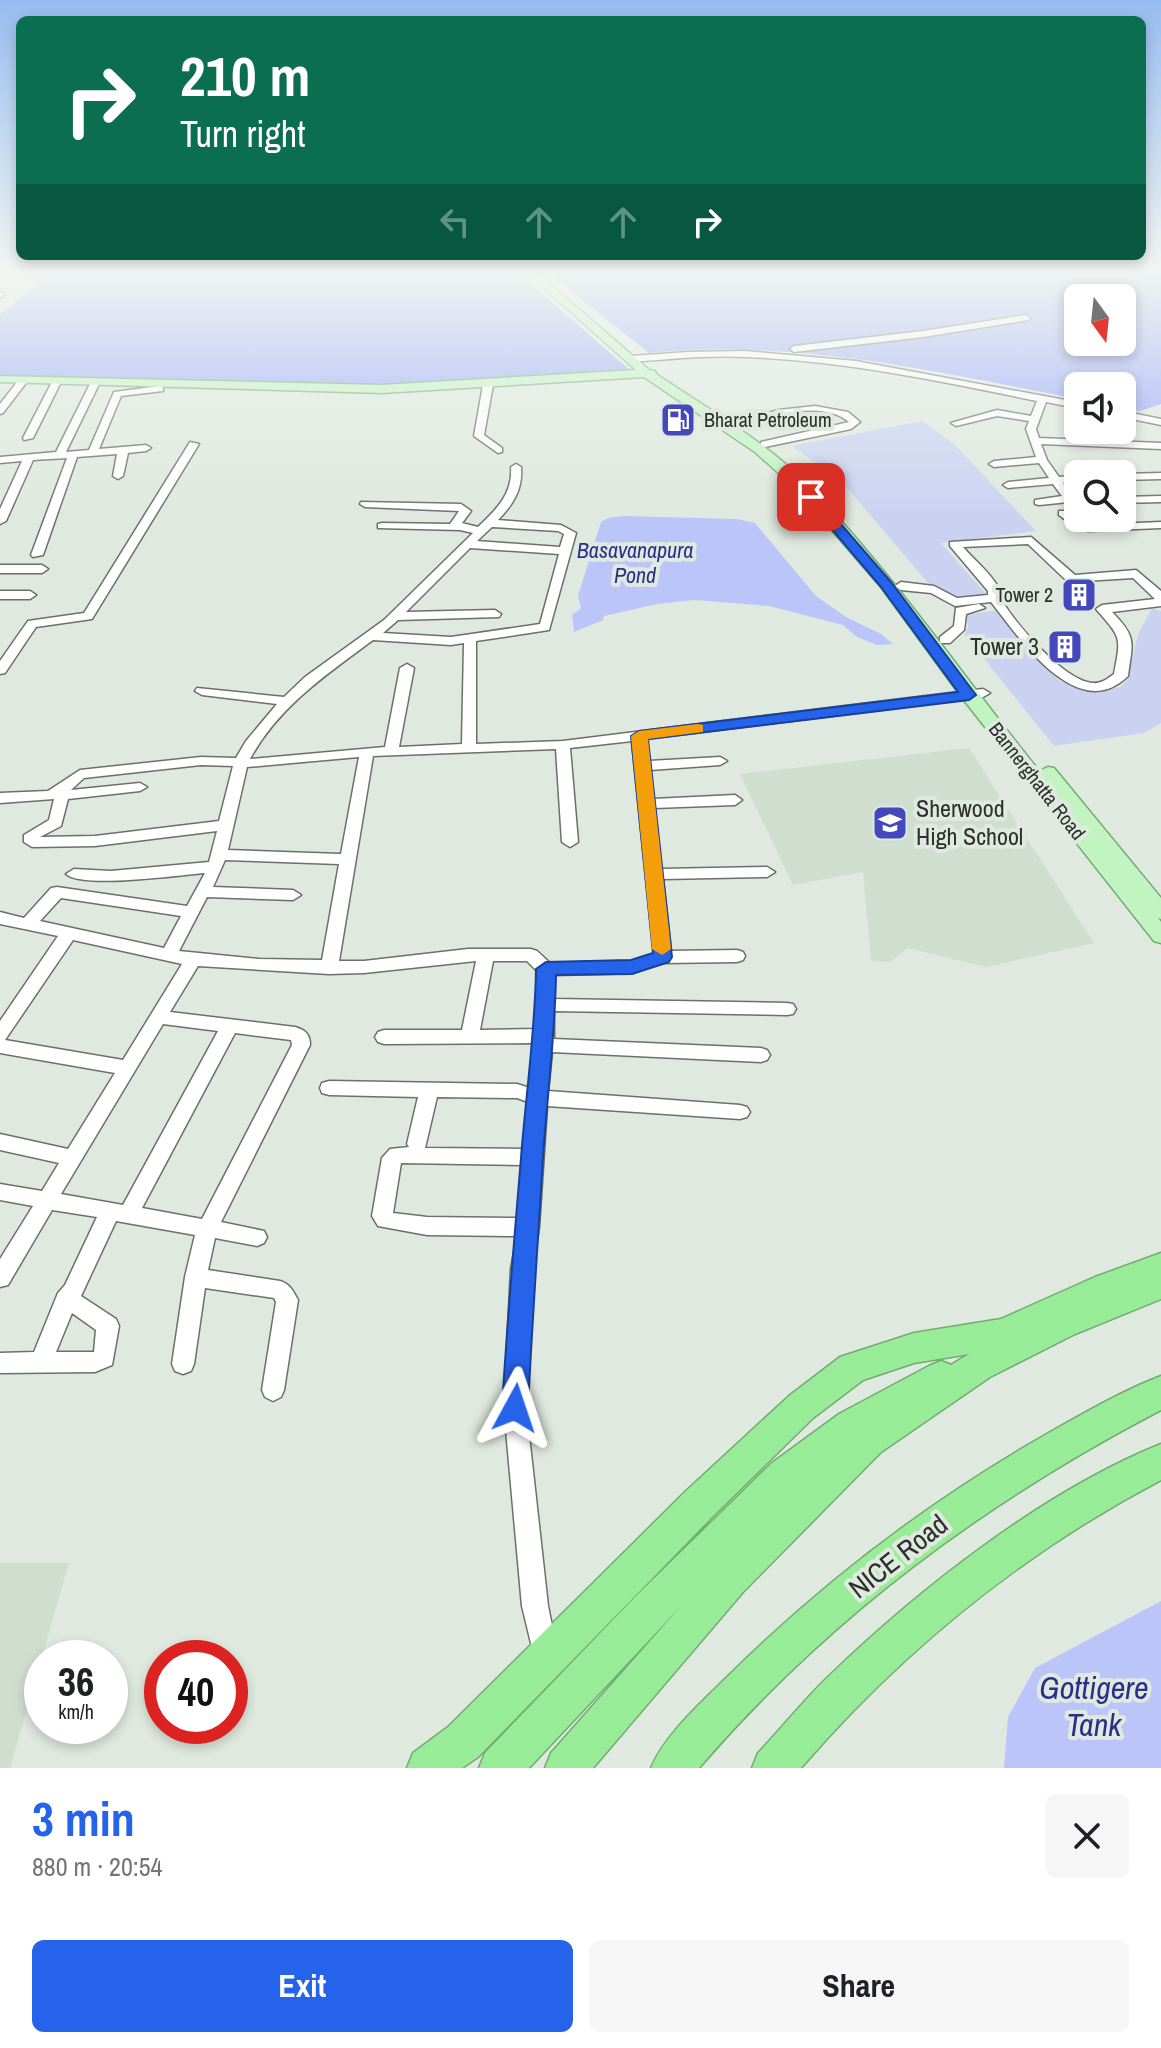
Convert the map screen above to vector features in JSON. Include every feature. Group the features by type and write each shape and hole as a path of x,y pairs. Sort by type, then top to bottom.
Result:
{"highway":[{"path":"566,1768 730,1579 869,1440 978,1366 1010,1340 1092,1293 1161,1267"},
{"path":"428,1768 463,1742 699,1504 801,1407 852,1368 914,1348 1010,1340 1063,1324 1161,1285"},
{"path":"500,1768 651,1609 785,1475 851,1426 919,1387 978,1366"},
{"name":"NICE Road","path":"672,1768 775,1659 878,1567 986,1491 1091,1426 1161,1392"},
{"path":"773,1768 841,1693 948,1598 1072,1510 1161,1461"}],"main road":[{"name":"Bannerghatta Road","path":"630,354 810,489 976,694 1161,912"},
{"name":"Bannerghatta Road","path":"631,354 645,366 765,444 901,586 945,640 976,694 1161,936"},
{"path":"0,379 382,389 488,385 645,366"}],"street":[{"path":"645,366 695,354"},
{"path":"735,354 800,356 895,367 1064,403"},
{"path":"746,354 750,354"},
{"path":"2,406 24,379"},
{"path":"28,438 57,380"},
{"path":"37,555 67,453 96,380"},
{"path":"488,385 479,436 498,450"},
{"path":"93,452 117,394 160,389"},
{"path":"0,391 15,391"},
{"path":"1043,398 1031,429 1042,460 1064,488"},
{"path":"734,423 767,415 830,409 845,413 855,422 847,427 765,444"},
{"path":"956,423 1010,413 1034,419"},
{"path":"767,415 777,423"},
{"path":"1136,417 1161,422"},
{"path":"788,430 799,437"},
{"path":"1035,441 1064,442"},
{"path":"0,670 32,624 79,620 88,616 194,444"},
{"path":"1090,444 1097,460"},
{"path":"1112,444 1161,446"},
{"path":"1133,445 1139,460"},
{"path":"0,460 146,448"},
{"path":"118,476 123,450"},
{"path":"0,521 29,458"},
{"path":"994,464 1042,460"},
{"path":"168,955 217,861 241,762 251,744 287,701 396,616 506,506 517,480 516,467"},
{"path":"1136,477 1161,476"},
{"path":"1008,485 1064,478"},
{"path":"1136,500 1161,499"},
{"path":"1039,502 1064,501"},
{"path":"365,504 461,507 465,511 457,527"},
{"path":"1063,513 1088,528 1161,525"},
{"path":"371,636 417,641 470,639 545,627 570,533 566,530 382,526"},
{"path":"1023,538 1031,540 1072,579 1136,574 1161,600 1102,609 1123,633 1127,654 1118,679 1097,686 1063,677 997,602 994,591 954,544 1023,538"},
{"path":"466,544 565,551"},
{"path":"0,569 42,569"},
{"path":"901,586 934,590 955,602 997,602"},
{"path":"0,595 30,595"},
{"path":"945,640 960,627 960,611 997,602"},
{"path":"396,616 495,614"},
{"path":"469,748 470,639"},
{"path":"391,751 407,668"},
{"path":"202,691 287,701"},
{"path":"226,825 95,841 32,842 32,835 56,823 63,792 80,774 201,761 241,762 367,752 563,745 976,694"},
{"path":"639,736 663,957"},
{"path":"563,745 570,842"},
{"path":"329,968 367,752"},
{"path":"642,766 720,761"},
{"path":"0,798 140,787"},
{"path":"646,804 735,800"},
{"path":"74,874 111,876 217,861 348,859"},
{"path":"656,874 767,872"},
{"path":"28,924 57,892 191,912"},
{"path":"203,892 293,895"},
{"path":"0,918 193,960 329,968 486,955 531,955 546,969 632,967 663,957 737,956"},
{"path":"0,1035 69,933"},
{"path":"470,1036 486,955"},
{"path":"1,1275 193,960"},
{"path":"546,969 544,1040 532,1157 529,1227 522,1269 515,1408 535,1606 546,1661"},
{"path":"546,1005 787,1009"},
{"path":"158,1017 295,1034 301,1038 301,1045 207,1229 196,1277 183,1364"},
{"path":"41,1363 69,1293 229,1027"},
{"path":"384,1037 470,1036 761,1055"},
{"path":"0,1046 127,1068"},
{"path":"329,1088 517,1091 539,1098 740,1112"},
{"path":"417,1144 429,1090"},
{"path":"0,1142 72,1158"},
{"path":"529,1227 407,1225 385,1220 382,1216 392,1158 397,1155 532,1157"},
{"path":"0,1192 257,1237"},
{"path":"196,1277 280,1290 287,1300 273,1390"},
{"path":"0,1363 100,1361 107,1354 108,1326 105,1321 72,1304 69,1293"}],"shaded area":[{"path":"0,354 611,354 632,372 471,383 348,385 0,375"},
{"path":"804,354 1136,356 1136,354 1161,354 1161,404 1136,410 1136,372 1064,372 1064,396 865,360"},
{"path":"922,421 953,443 1036,531 941,543 986,594 952,598 928,583 843,483 792,446"},
{"path":"1152,608 1161,611 1161,723 1144,733 1054,746 965,635 968,626 965,615 999,610 1058,680 1077,688 1100,691 1120,687 1127,681 1138,634"},
{"name":"Sherwood High School","path":"969,748 1094,943 986,967 908,948 890,962 871,961 863,872 793,885 740,774"},
{"path":"0,1563 69,1563 47,1640 24,1640 24,1719 10,1768 0,1768"}],"water":[{"name":"Basavanapura Pond","path":"623,516 736,519 755,523 816,596 893,644 877,645 857,637 843,625 769,606 694,600 657,604 604,616 603,620 574,632 572,615 581,608 578,596 601,522"},
{"name":"Gottigere Tank","path":"1161,1601 1161,1768 1004,1768 1008,1717 1035,1668"}],"slow traffic":[{"path":"662,949 639,736 698,728"}],"place":[{"name":"Bharat Petroleum","path":"678,420"},
{"name":"Tower 2","path":"1079,595"},
{"name":"Tower 3","path":"1065,647"},
{"name":"Sherwood High School","path":"890,823"}],"route":[{"path":"515,1408 521,1347 522,1269 529,1227 532,1157 545,1036 546,969 632,967 663,957 639,736 969,695 886,584 811,497"}]}
